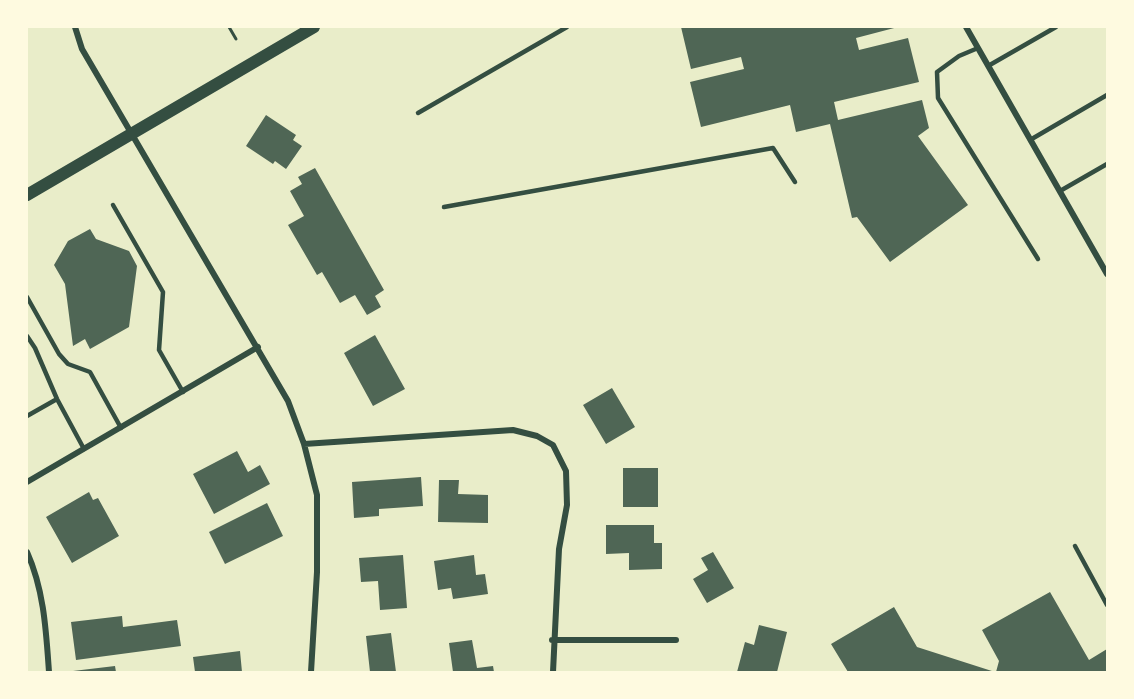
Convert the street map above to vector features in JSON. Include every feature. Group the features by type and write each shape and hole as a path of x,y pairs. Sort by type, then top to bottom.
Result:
{"main road":[{"path":"27,195 314,27"}],"street":[{"path":"75,27 82,49 288,401 304,444 317,495 317,572 311,672"},
{"path":"966,27 1107,274"},
{"path":"27,482 258,347"},
{"path":"304,444 513,430 537,436 553,446 566,471 567,505 559,549 552,639 553,672"},
{"path":"27,552 34,568 44,608 49,672"},
{"path":"552,639 676,640"}],"lane":[{"path":"418,113 567,27"},
{"path":"988,66 1056,27"},
{"path":"978,48 959,56 937,72 938,98 1038,259"},
{"path":"1030,140 1107,95"},
{"path":"444,207 773,148 795,182"},
{"path":"1060,191 1107,164"},
{"path":"113,206 163,292 159,350 183,392"},
{"path":"27,297 59,354 68,364 90,372 121,428"},
{"path":"27,336 84,449"},
{"path":"27,416 57,399"},
{"path":"1075,546 1107,605"}],"path":[{"path":"229,27 236,39"}],"building":[{"path":"681,27 898,27 856,38 859,50 908,38 919,82 834,102 838,120 922,100 929,128 918,136 968,205 890,262 857,217 852,218 830,124 796,132 790,105 701,127 690,82 744,69 741,57 691,69"},
{"path":"266,115 296,135 293,140 302,146 286,169 275,161 273,164 246,146"},
{"path":"315,168 384,290 375,296 381,307 367,315 355,295 340,303 322,272 317,275 288,225 304,216 290,191 302,184 298,177"},
{"path":"90,229 96,239 129,251 137,266 129,327 90,349 85,339 73,346 65,284 54,265 68,241"},
{"path":"375,335 405,389 373,406 344,353"},
{"path":"612,388 635,427 606,444 583,405"},
{"path":"237,451 248,472 260,465 270,484 214,514 193,474"},
{"path":"623,468 658,468 658,507 623,507"},
{"path":"421,477 423,506 379,509 379,516 354,518 352,482"},
{"path":"439,480 459,480 458,494 488,495 488,523 438,522"},
{"path":"89,492 93,500 98,498 119,536 72,563 46,517"},
{"path":"267,503 283,536 225,564 209,532"},
{"path":"606,525 654,525 654,543 662,543 662,569 629,570 629,553 606,554"},
{"path":"713,552 734,588 707,603 693,579 708,570 701,558"},
{"path":"403,555 407,608 380,610 378,581 361,582 359,558"},
{"path":"474,555 476,575 485,574 488,594 453,599 451,588 438,590 434,561"},
{"path":"1050,592 1089,660 1107,649 1107,672 996,672 999,661 982,630"},
{"path":"894,607 917,647 995,672 848,672 831,644"},
{"path":"122,616 123,627 177,620 181,646 76,660 71,622"},
{"path":"759,625 787,632 777,672 737,672 745,642 754,645"},
{"path":"391,633 396,672 370,672 366,636"},
{"path":"472,640 477,668 493,666 494,672 453,672 449,643"},
{"path":"240,651 242,672 195,672 193,657"},
{"path":"115,666 116,672 73,672 73,671"}]}
